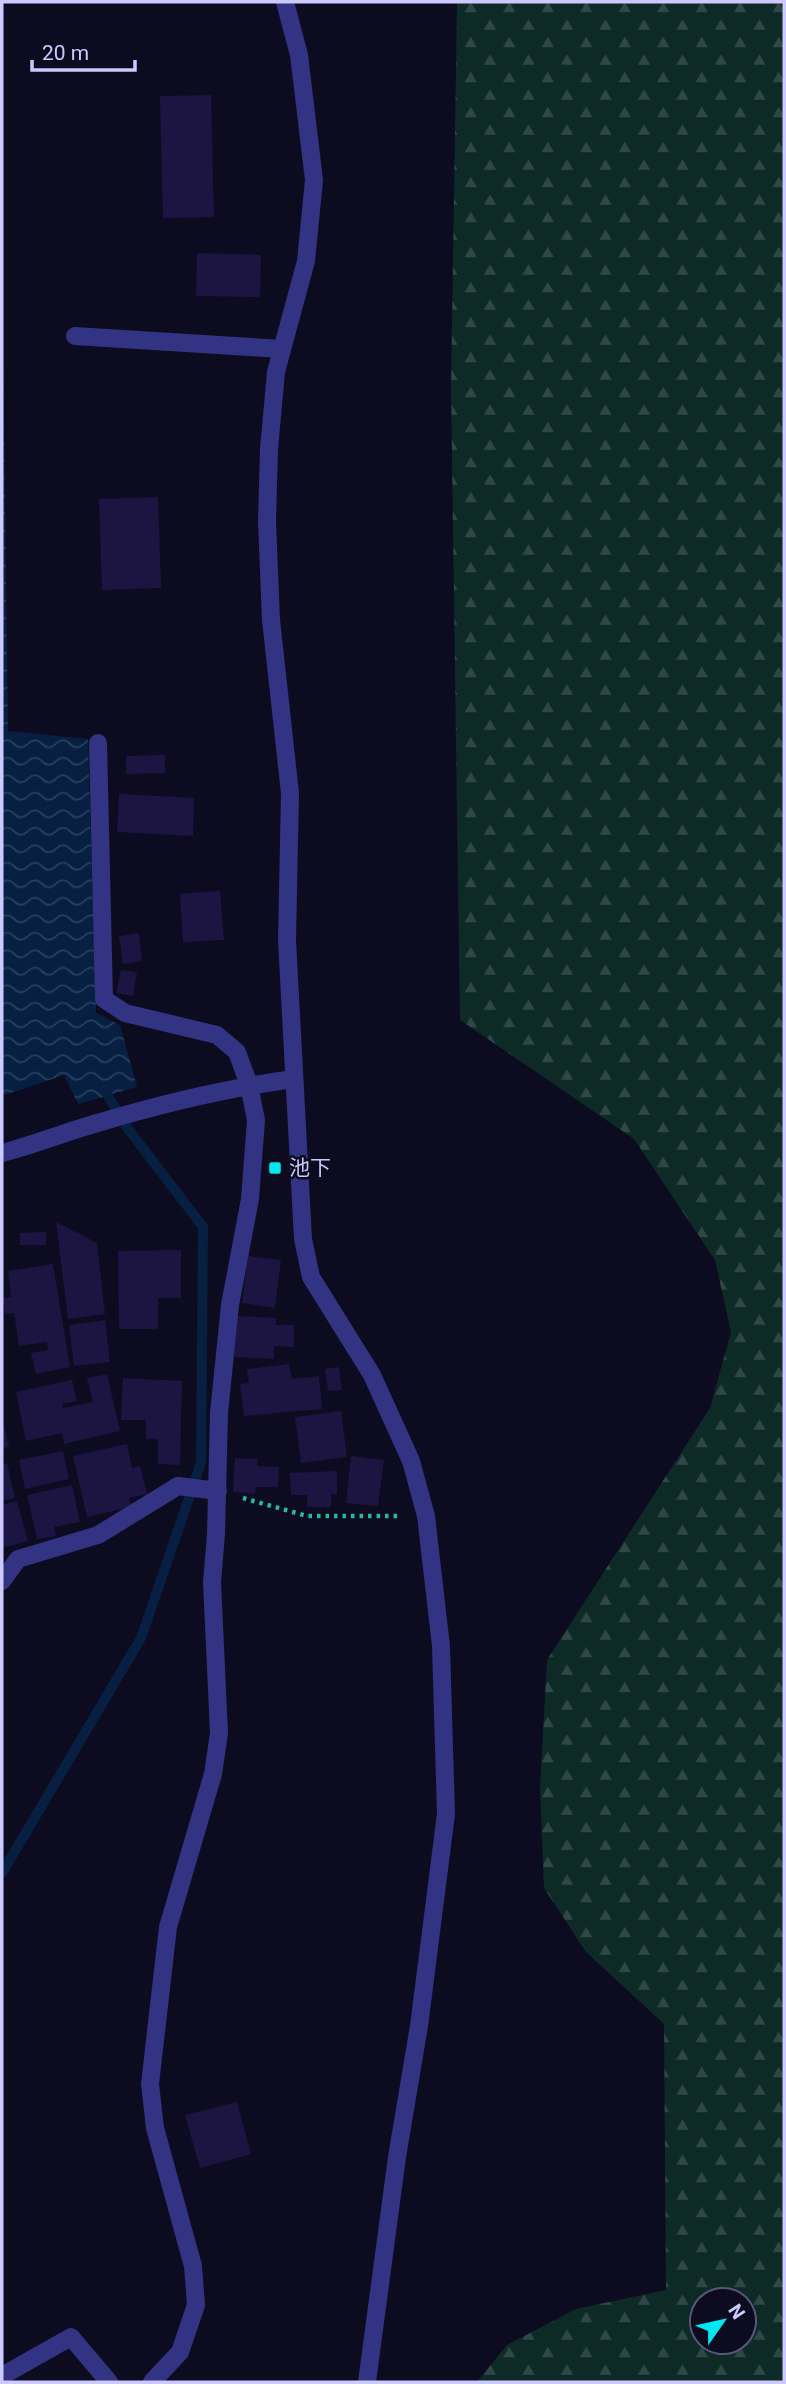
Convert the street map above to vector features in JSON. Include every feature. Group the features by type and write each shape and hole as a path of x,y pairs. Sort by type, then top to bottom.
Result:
{"street":[{"path":"285,2 299,55 314,180 306,261 276,372 269,449 268,521 271,620 290,793 287,940 303,1239 312,1277 372,1375 411,1461 426,1516 441,1646 446,1814 419,2026 397,2157 367,2382"},
{"path":"75,336 282,349"},
{"path":"98,743 104,999 125,1013 217,1035 237,1052 249,1085 256,1120 250,1199 230,1305 219,1413 218,1491 212,1582 219,1733 212,1774 168,1927 150,2084 155,2128 193,2266 196,2305 180,2352 152,2382"},
{"path":"2,1153 191,1097 294,1079"},
{"path":"2,1581 18,1559 98,1535 178,1486 218,1491"},
{"path":"2,2376 71,2337 109,2382"}],"path":[{"path":"218,1491 307,1516 426,1516"}],"green space":[{"path":"457,2 784,2 784,2382 477,2382 507,2345 576,2309 666,2290 664,2024 586,1952 544,1888 540,1788 547,1660 710,1408 731,1332 715,1260 634,1139 460,1020 451,389"}],"water":[{"path":"2,280 8,731 88,739 96,1013 120,1025 137,1087 78,1104 64,1075 2,1096"}],"building":[{"path":"211,95 214,217 163,218 160,96"},
{"path":"197,253 261,255 260,297 196,296"},
{"path":"158,497 161,588 102,590 99,499"},
{"path":"165,755 165,773 126,774 126,756"},
{"path":"119,794 194,798 193,836 117,832"},
{"path":"220,891 224,940 183,942 180,894"},
{"path":"139,933 142,961 123,964 119,936"},
{"path":"121,970 137,972 133,996 116,993"},
{"path":"56,1222 97,1243 105,1314 68,1319"},
{"path":"46,1232 46,1245 20,1245 20,1233"},
{"path":"181,1250 181,1298 158,1298 158,1329 119,1329 118,1251"},
{"path":"248,1256 281,1260 275,1308 242,1303"},
{"path":"53,1264 70,1367 36,1374 31,1353 48,1350 47,1342 19,1346 14,1313 5,1314 3,1298 11,1297 8,1271"},
{"path":"237,1316 276,1318 276,1325 294,1325 294,1347 274,1346 274,1359 234,1357"},
{"path":"105,1320 110,1362 74,1366 69,1325"},
{"path":"289,1364 292,1379 319,1376 322,1409 244,1416 240,1384 249,1383 247,1369"},
{"path":"339,1367 342,1390 328,1391 325,1369"},
{"path":"107,1374 120,1431 64,1444 62,1433 26,1441 16,1392 72,1380 77,1401 62,1404 63,1408 93,1402 87,1378"},
{"path":"123,1378 182,1381 180,1465 158,1464 158,1439 146,1439 146,1420 121,1420"},
{"path":"341,1411 347,1457 301,1463 295,1417"},
{"path":"2,1418 9,1447 2,1448"},
{"path":"127,1444 132,1468 140,1466 147,1494 129,1498 131,1507 87,1517 73,1456"},
{"path":"63,1451 69,1479 25,1489 19,1460"},
{"path":"351,1456 384,1460 378,1506 346,1503"},
{"path":"235,1458 258,1459 257,1466 279,1467 278,1487 256,1487 255,1494 233,1492"},
{"path":"7,1463 15,1498 2,1501 2,1464"},
{"path":"337,1471 337,1494 331,1494 331,1507 307,1507 307,1495 291,1495 290,1473"},
{"path":"72,1485 80,1522 54,1527 56,1536 37,1539 27,1495"},
{"path":"17,1501 28,1541 2,1548 2,1505"},
{"path":"237,2102 251,2154 200,2168 185,2115"}],"waterway":[{"path":"2,1873 141,1638 201,1463 203,1227 129,1130 108,1096"}],"place":[{"name":"池下","path":"275,1168"}]}
